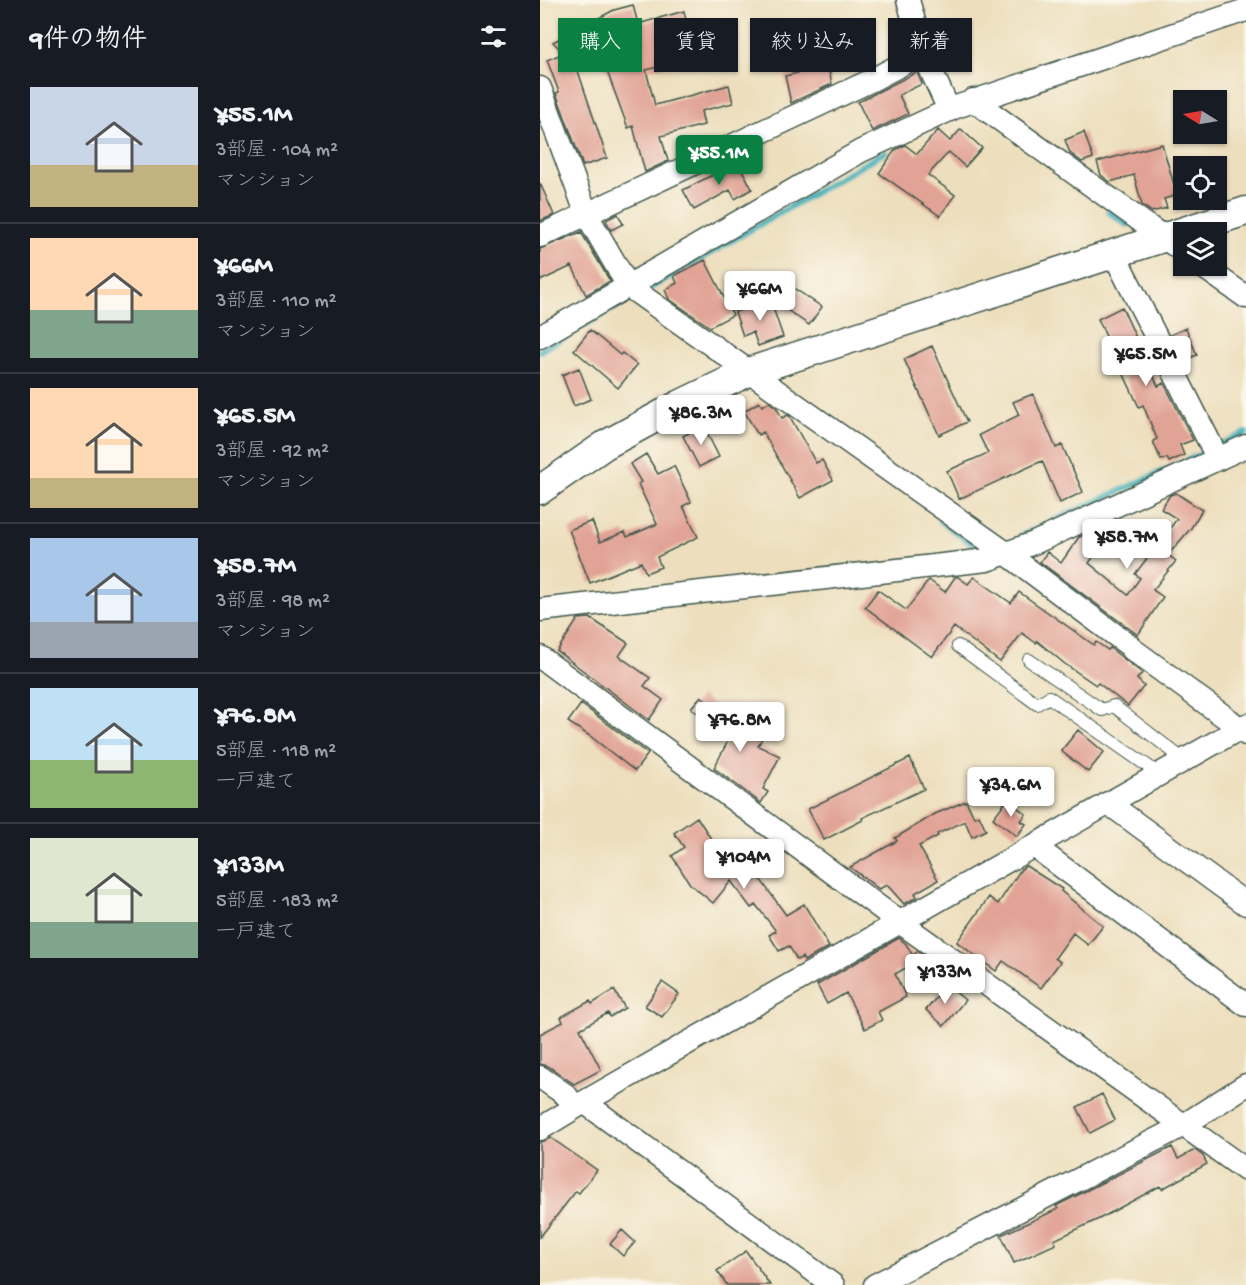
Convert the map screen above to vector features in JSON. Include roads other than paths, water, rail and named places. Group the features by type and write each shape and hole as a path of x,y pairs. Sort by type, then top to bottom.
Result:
{"street":[{"path":"908,0 913,18"},
{"path":"540,337 635,292 861,151 949,110 980,105 1246,10"},
{"path":"540,236 888,71"},
{"path":"931,72 949,110"},
{"path":"540,88 587,215 635,292 1000,549 1237,728 1180,756 1108,803 1034,846 895,918 574,1102 540,1129"},
{"path":"980,105 1173,245"},
{"path":"1222,222 1246,211"},
{"path":"540,490 605,445 678,405 748,372 1114,254 1173,245"},
{"path":"1114,254 1215,451"},
{"path":"1216,276 1246,297"},
{"path":"540,610 987,560 1000,549 1034,543 1215,451 1246,446"},
{"path":"540,657 895,918 1246,1170"},
{"path":"1108,803 1246,904"},
{"path":"1034,846 1246,1005"},
{"path":"540,1077 833,1285"},
{"path":"875,1285 1184,1125 1246,1085"}],"lane":[{"path":"958,646 1037,704 1049,697 1154,771"},
{"path":"1029,660 1102,710 1114,706 1180,756"}],"waterway":[{"path":"645,291 885,152"},
{"path":"1109,212 1127,225"},
{"path":"540,351 633,297"},
{"path":"1218,446 1246,433"},
{"path":"1021,536 1208,451"},
{"path":"941,521 985,553"}]}
